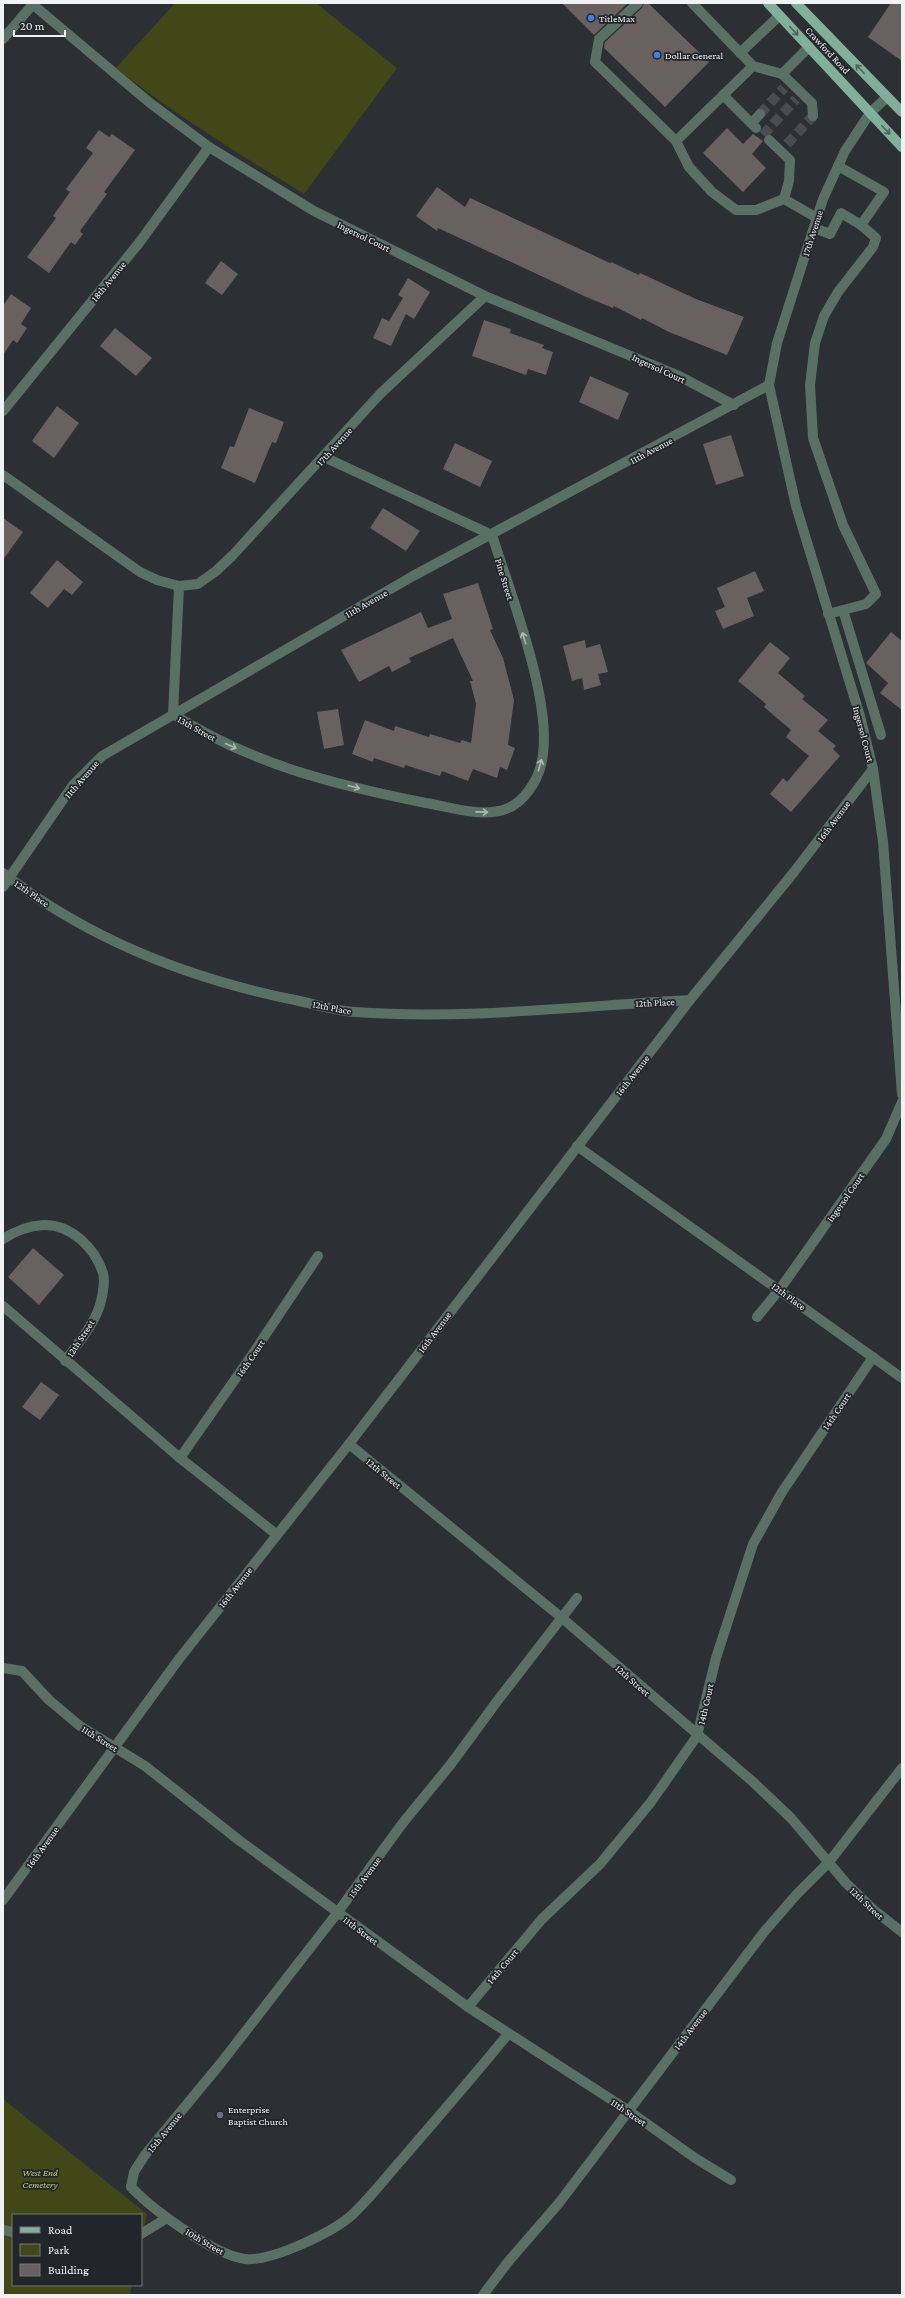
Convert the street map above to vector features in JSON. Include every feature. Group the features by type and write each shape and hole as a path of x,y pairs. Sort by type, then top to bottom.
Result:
{"main road":[{"name":"Crawford Road","path":"768,3 902,147"},
{"name":"Crawford Road","path":"796,3 902,112"}],"street":[{"path":"3,40 33,3"},
{"name":"Ingersol Court","path":"33,3 150,103 209,147 314,211 485,296 671,372 734,405"},
{"path":"638,3 599,39 595,62 676,141 690,167 712,192 736,210 756,210 784,199"},
{"path":"692,3 753,66 782,74"},
{"path":"740,54 779,16"},
{"path":"782,74 809,47"},
{"path":"676,141 753,66"},
{"path":"782,74 787,85 798,96 812,103 813,116"},
{"path":"723,95 754,126 760,114"},
{"name":"17th Avenue","path":"770,385 778,343 817,218 838,166 845,151 870,113 887,97"},
{"path":"769,140 784,148 790,160 788,181 784,199"},
{"name":"18th Avenue","path":"3,411 139,243 209,147"},
{"path":"838,166 884,192 861,225"},
{"path":"784,199 817,218"},
{"path":"814,228 830,234 841,213 861,225 876,238 873,247 838,292 824,316 815,343 810,385 813,438 843,525 876,594 866,604 828,614"},
{"name":"17th Avenue","path":"179,586 198,584 216,571 324,457 380,394 485,296"},
{"name":"Ingersol Court","path":"770,385 796,506 860,716 873,769 883,842 902,1094"},
{"name":"11th Avenue","path":"5,878 28,849 73,785 102,756 413,576 492,536 770,385"},
{"path":"324,457 492,536"},
{"path":"3,475 140,572 157,580 179,586"},
{"name":"Pine Street","path":"492,536 534,669 545,728 541,766 534,783 522,798"},
{"name":"13th Street","path":"179,586 173,714 204,734 275,765 370,792 469,811 488,812 506,809 522,798"},
{"path":"842,610 880,735"},
{"name":"16th Avenue","path":"3,1900 179,1659 276,1534 349,1444 690,1000 794,872 873,769"},
{"path":"3,888 5,878"},
{"name":"12th Place","path":"5,878 70,918 161,963 256,992 353,1012 453,1015 690,1000"},
{"name":"Ingersol Court","path":"780,1289 886,1139 902,1102"},
{"name":"12th Place","path":"577,1146 780,1289 902,1378"},
{"name":"12th Street","path":"3,1239 16,1230 44,1225 66,1229 91,1249 104,1274 101,1301 89,1327 66,1361"},
{"name":"16th Court","path":"180,1458 252,1355 318,1256"},
{"path":"757,1317 780,1289"},
{"name":"12th Street","path":"3,1306 180,1458 276,1534"},
{"name":"14th Court","path":"468,2007 542,1919 600,1864 651,1802 698,1736 716,1658 753,1544 782,1492 873,1357"},
{"name":"12th Street","path":"349,1444 562,1618 752,1781 791,1818 846,1883 875,1911 902,1932"},
{"path":"562,1618 577,1598"},
{"name":"15th Avenue","path":"166,2218 146,2202 131,2187 134,2172 338,1912 402,1824 451,1764 498,1700 562,1618"},
{"name":"11th Street","path":"3,1668 22,1671 49,1700 80,1726 145,1766 240,1841 468,2007 629,2111 695,2158 731,2180"},
{"name":"14th Avenue","path":"484,2295 508,2262 559,2203 764,1932 797,1894 829,1862 902,1768"},
{"name":"10th Street","path":"166,2218 227,2254 246,2259 265,2257 318,2236 351,2216 378,2188 508,2034"},
{"path":"142,2233 166,2218"}],"green space":[{"path":"175,3 316,3 397,68 304,194 184,118 116,68"},
{"name":"West End Cemetery","path":"3,2099 147,2214 142,2238 142,2214 12,2214 12,2286 132,2286 130,2295 3,2295"}],"building":[{"name":"TitleMax","path":"562,3 628,3 594,35"},
{"name":"Dollar General","path":"644,3 648,3 709,62 665,107 604,48 605,42 642,8"},
{"path":"891,3 902,3 902,61 868,37"},
{"path":"727,128 743,144 753,134 763,141 752,154 766,168 743,192 703,153"},
{"path":"99,130 109,137 112,134 135,150 104,192 107,194 80,231 83,234 75,245 71,242 49,273 27,257 56,218 53,216 70,192 66,189 93,153 86,148"},
{"path":"437,187 465,207 470,198 610,263 611,262 639,275 640,273 696,299 744,317 727,355 669,332 642,318 641,320 614,306 613,308 584,296 438,228 437,231 416,216"},
{"path":"221,261 238,274 222,295 205,283"},
{"path":"408,278 430,292 414,319 406,314 391,346 373,338 382,318 389,321 403,298 398,295"},
{"path":"11,294 31,308 21,324 27,328 17,343 13,340 3,355 3,306"},
{"path":"484,320 511,329 510,333 544,345 542,348 553,352 546,375 528,369 526,375 472,356"},
{"path":"115,328 152,358 136,376 100,346"},
{"path":"590,376 629,393 618,420 579,402"},
{"path":"57,406 79,423 54,458 32,441"},
{"path":"249,408 284,422 276,443 272,442 255,483 221,468 230,446 234,447"},
{"path":"731,435 744,476 716,485 703,444"},
{"path":"455,443 492,461 480,487 443,469"},
{"path":"383,508 420,531 406,551 370,528"},
{"path":"3,518 23,532 3,560"},
{"path":"57,560 83,582 72,595 64,589 48,608 30,593"},
{"path":"755,571 764,591 747,598 754,616 723,629 715,611 725,607 717,588"},
{"path":"478,583 493,629 490,630 503,658 514,700 508,745 515,748 507,770 500,767 497,778 473,769 468,781 442,771 440,776 405,765 404,768 374,758 373,762 352,754 365,720 394,731 395,726 429,737 430,734 460,743 462,740 471,743 476,704 470,681 473,681 453,638 409,658 411,662 392,672 389,666 359,682 341,650 421,612 428,628 452,619 443,594"},
{"path":"891,632 902,641 902,710 880,693 888,683 866,663"},
{"path":"585,640 586,648 600,644 608,672 598,674 601,685 584,690 582,678 572,681 563,646"},
{"path":"770,642 790,658 778,673 805,696 802,699 828,720 818,731 836,746 833,749 840,756 791,812 770,794 783,778 787,782 809,756 786,737 791,730 764,707 766,704 738,681"},
{"path":"338,709 344,745 324,749 317,712"},
{"path":"33,1248 64,1275 39,1305 8,1277"},
{"path":"41,1382 59,1395 40,1420 22,1407"}],"tunnel":[{"path":"760,114 784,88"},
{"path":"763,135 796,99"},
{"path":"787,144 813,116"}],"place":[{"name":"TitleMax","path":"591,18"},
{"name":"Dollar General","path":"657,55"},
{"name":"Enterprise Baptist Church","path":"220,2115"}]}
